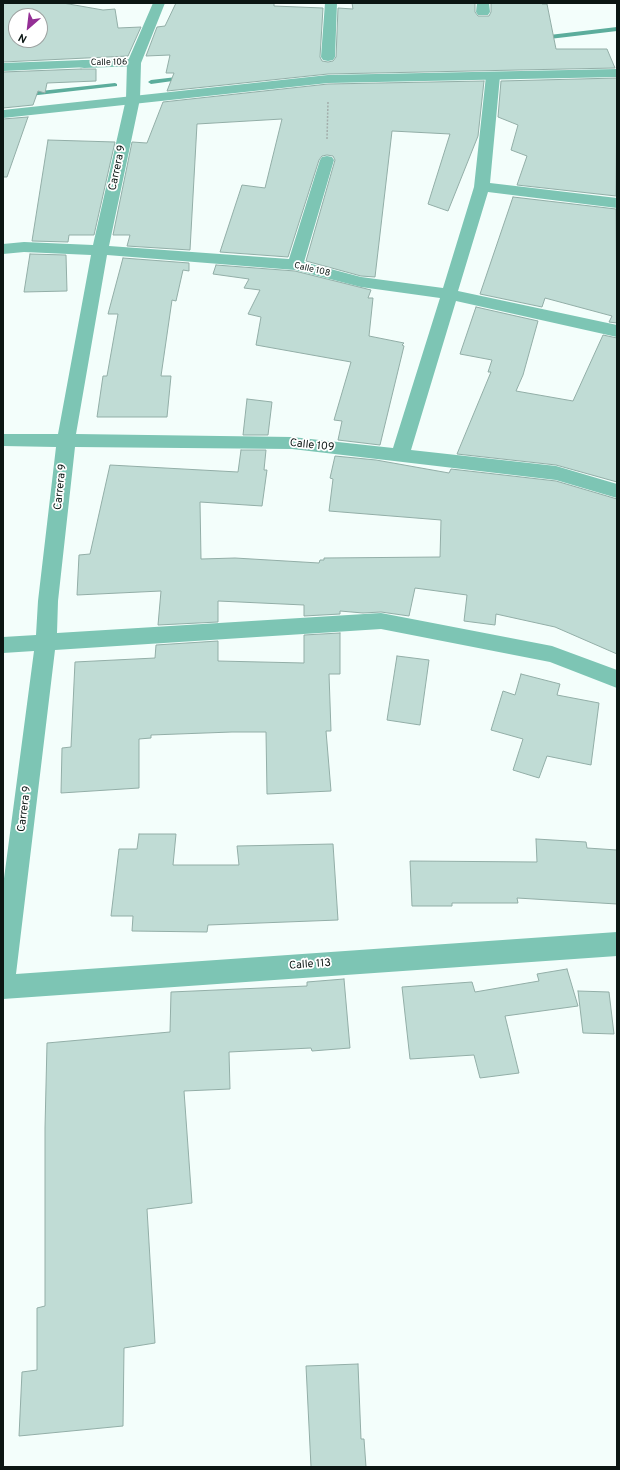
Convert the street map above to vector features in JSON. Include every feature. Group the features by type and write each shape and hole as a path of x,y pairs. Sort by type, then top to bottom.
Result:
{"street":[{"name":"Carrera 9","path":"3,979 46,642 48,601 66,441 100,250 133,99 134,63 160,3"},
{"path":"328,56 331,3"},
{"name":"Calle 106","path":"3,67 134,63"},
{"path":"3,114 328,79 617,73"},
{"path":"400,455 482,187 493,76"},
{"path":"295,265 327,160"},
{"path":"482,187 617,203"},
{"name":"Calle 108","path":"3,249 24,247 100,250 295,265 361,282 449,294 617,331"},
{"name":"Calle 109","path":"3,440 292,443 556,474 617,491"},
{"path":"3,645 381,621 552,654 617,679"},
{"name":"Calle 113","path":"3,987 617,944"}],"path":[{"path":"327,160 328,79"}],"building":[{"path":"3,3 63,3 103,10 115,9 118,28 141,27 128,56 3,62"},
{"path":"176,3 274,3 274,6 323,8 320,57 322,61 328,62 333,61 336,57 338,8 353,9 352,3 475,3 475,12 478,16 489,16 491,12 491,3 541,3 547,4 556,49 607,49 615,68 328,74 167,91 174,73 166,73 170,55 146,56 157,27 165,26"},
{"path":"96,69 96,81 47,83 45,93 38,91 33,105 3,108 3,72"},
{"path":"617,78 616,196 517,185 527,156 511,150 518,125 498,117 501,81"},
{"path":"484,81 478,136 448,211 428,204 450,134 392,131 375,277 361,276 306,261 335,160 333,156 327,155 322,156 319,160 288,257 220,252 242,185 265,188 282,119 197,124 190,250 127,246 130,235 113,235 132,142 147,143 163,102 328,84"},
{"path":"28,117 7,177 3,177 3,119"},
{"path":"48,140 115,142 94,235 69,235 68,242 32,241"},
{"path":"513,197 616,209 617,323 609,322 612,316 545,298 542,307 480,294"},
{"path":"30,254 66,255 67,291 24,292"},
{"path":"123,258 189,263 189,271 183,270 176,301 172,300 161,376 171,376 167,417 97,417 103,376 107,376 118,314 108,314"},
{"path":"216,265 295,271 371,290 368,298 373,298 369,336 404,343 402,345 404,346 380,445 338,440 342,421 334,420 351,362 256,345 261,317 248,314 260,290 244,288 249,279 213,274"},
{"path":"476,307 538,321 523,375 516,391 573,401 603,335 617,338 617,482 556,465 457,454 491,372 488,372 492,360 460,354"},
{"path":"247,399 272,402 268,435 243,435"},
{"path":"241,450 266,450 264,470 267,470 262,506 200,502 201,559 235,558 319,563 320,560 324,560 324,558 440,557 441,520 329,511 333,479 330,478 335,456 376,460 449,473 451,469 556,481 617,499 617,654 555,627 496,614 495,625 464,621 467,595 415,588 409,616 381,612 363,613 340,611 340,614 304,616 304,605 218,601 218,622 158,625 161,591 77,595 79,555 90,554 110,465 238,472"},
{"path":"340,633 340,674 329,674 331,731 326,731 331,791 267,794 266,732 232,732 151,735 151,738 139,739 139,788 61,793 62,748 71,747 75,662 155,658 156,645 218,641 218,661 304,663 304,635"},
{"path":"397,656 429,660 420,725 387,720"},
{"path":"521,674 560,684 557,695 599,703 591,765 547,756 539,778 513,770 523,739 491,730 503,691 515,695"},
{"path":"139,834 176,834 173,865 239,865 237,846 333,844 338,920 208,925 207,932 132,931 133,916 111,916 119,849 137,849"},
{"path":"536,839 586,842 587,848 617,850 617,904 517,898 518,903 452,903 452,906 412,906 410,861 537,862"},
{"path":"567,969 578,1006 505,1016 519,1073 480,1078 474,1055 410,1059 402,987 472,982 475,992 539,981 537,974"},
{"path":"344,979 350,1048 312,1051 311,1048 229,1052 230,1089 184,1091 192,1203 147,1209 155,1343 124,1348 123,1426 19,1436 22,1372 37,1370 37,1308 45,1306 45,1128 47,1043 170,1032 171,992 307,986 307,982"},
{"path":"578,991 609,992 614,1034 583,1033"},
{"path":"358,1364 361,1439 364,1439 366,1467 311,1467 306,1366"}],"waterway":[{"path":"541,38 617,29"},
{"path":"151,82 185,78"},
{"path":"3,97 115,85"}]}
